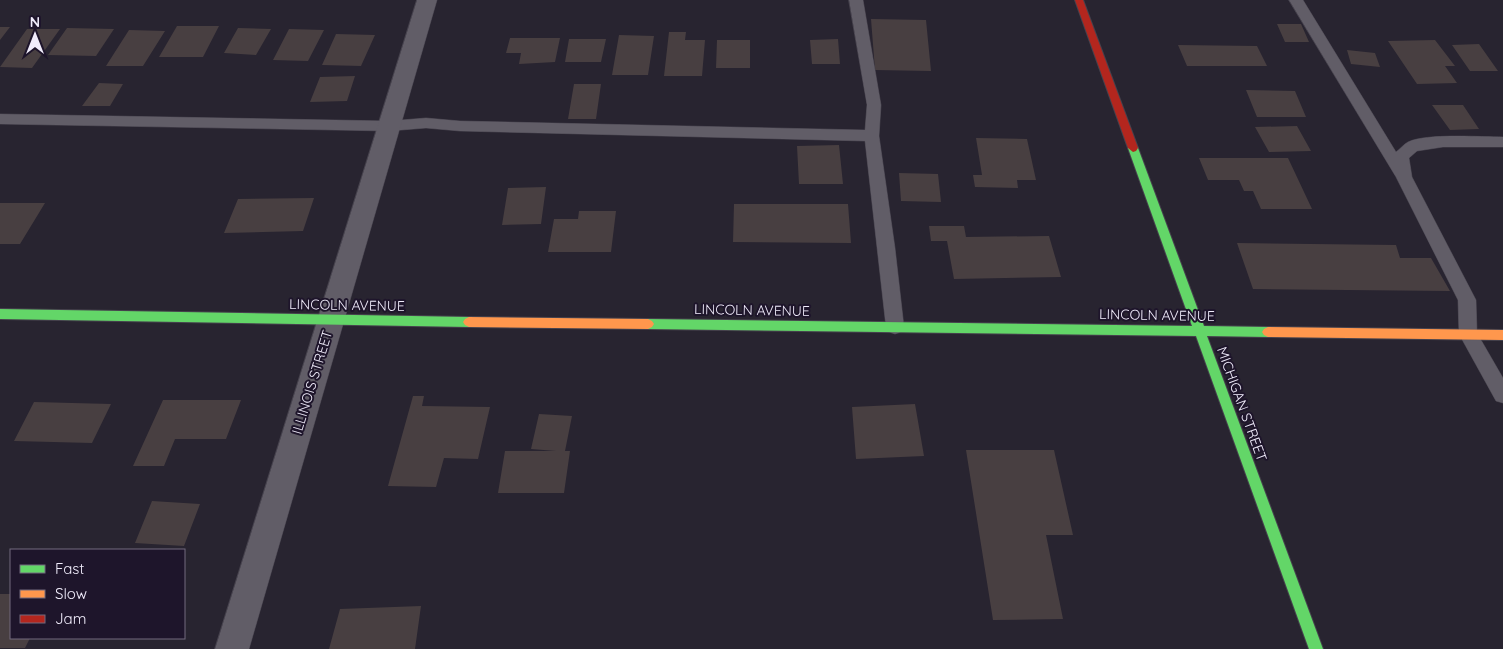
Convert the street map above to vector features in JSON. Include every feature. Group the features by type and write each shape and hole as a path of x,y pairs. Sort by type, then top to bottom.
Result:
{"street":[{"name":"ILLINOIS STREET","path":"232,649 427,0"},
{"name":"MICHIGAN STREET","path":"1079,0 1316,649"},
{"name":"LINCOLN AVENUE","path":"0,314 1503,335"}],"lane":[{"path":"856,0 874,105 872,136 887,248 895,327"},
{"path":"1296,0 1404,177 1467,300 1468,334 1503,395"},
{"path":"0,119 389,126 426,124 872,136"},
{"path":"1404,177 1401,156 1413,146 1443,142 1503,142"}],"building":[{"path":"871,19 926,20 931,71 875,70"},
{"path":"1277,24 1301,24 1309,42 1285,42"},
{"path":"177,26 219,26 203,57 159,57"},
{"path":"0,27 10,27 0,40"},
{"path":"67,28 114,29 96,56 48,55"},
{"path":"238,28 271,29 256,55 224,53"},
{"path":"27,29 60,29 32,68 0,67"},
{"path":"289,29 324,30 308,61 273,60"},
{"path":"129,30 165,31 143,66 106,66"},
{"path":"669,32 686,32 685,40 705,40 702,76 664,76"},
{"path":"336,34 375,35 361,66 322,65"},
{"path":"619,35 654,36 648,75 612,75"},
{"path":"510,38 560,38 555,62 519,64 521,53 506,53"},
{"path":"569,39 606,39 601,62 565,62"},
{"path":"838,39 840,64 812,64 810,40"},
{"path":"717,40 750,40 750,68 716,68"},
{"path":"1435,40 1455,66 1445,66 1457,83 1417,84 1388,41"},
{"path":"1479,44 1498,71 1470,71 1452,45"},
{"path":"1178,45 1257,46 1267,66 1187,66"},
{"path":"1347,50 1375,53 1380,67 1351,64"},
{"path":"355,76 347,101 310,102 320,77"},
{"path":"99,83 123,84 110,106 82,106"},
{"path":"574,84 601,84 596,119 568,119"},
{"path":"1246,90 1295,91 1306,117 1257,117"},
{"path":"1432,105 1463,105 1479,129 1450,130"},
{"path":"1297,126 1311,151 1269,152 1255,127"},
{"path":"976,138 1027,139 1036,180 1017,180 1018,188 975,187 973,175 982,175"},
{"path":"839,145 843,184 799,184 797,146"},
{"path":"1199,158 1288,158 1312,209 1261,209 1253,191 1244,191 1239,180 1208,180"},
{"path":"899,173 938,174 941,202 901,201"},
{"path":"546,187 541,224 502,225 508,188"},
{"path":"314,198 303,231 224,233 238,199"},
{"path":"0,203 45,203 20,244 0,244"},
{"path":"734,204 848,204 851,243 733,242"},
{"path":"579,211 616,211 611,252 548,252 554,219 578,219"},
{"path":"929,226 964,226 966,237 1049,236 1061,277 954,279 947,241 931,241"},
{"path":"1237,243 1396,245 1400,258 1431,258 1450,291 1253,289"},
{"path":"413,396 424,396 422,406 490,407 478,459 444,458 436,487 388,486"},
{"path":"163,400 241,400 226,439 175,439 164,466 133,466"},
{"path":"34,402 111,404 92,443 14,441"},
{"path":"915,404 924,456 856,459 852,407"},
{"path":"539,414 572,416 565,451 570,451 564,493 498,493 505,451 556,451 531,449"},
{"path":"966,450 1054,450 1073,535 1046,535 1063,619 993,620"},
{"path":"152,501 200,504 184,546 135,543"},
{"path":"0,594 10,594 10,639 30,639 25,648 0,648"},
{"path":"421,606 415,649 329,649 340,609"}],"traffic: fast":[{"path":"1133,148 1316,649"},
{"path":"0,314 469,322"},
{"path":"648,324 1268,332"}],"traffic: slow":[{"path":"469,322 648,324"},
{"path":"1268,332 1503,335"}],"traffic: jam":[{"path":"1079,0 1133,148"}]}
